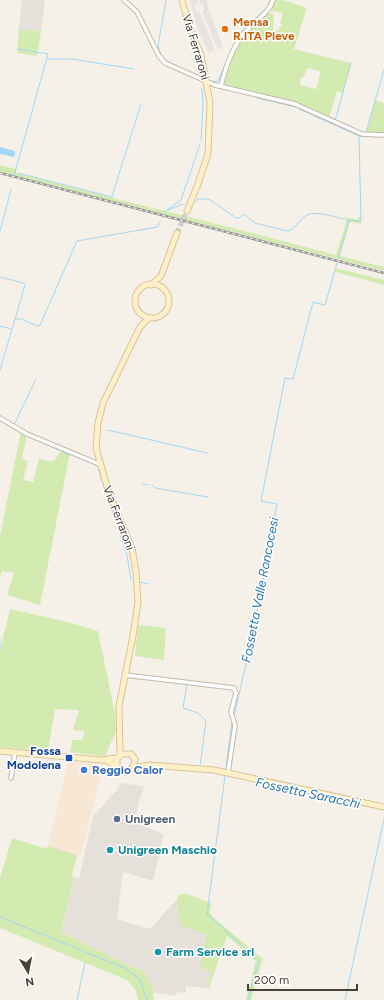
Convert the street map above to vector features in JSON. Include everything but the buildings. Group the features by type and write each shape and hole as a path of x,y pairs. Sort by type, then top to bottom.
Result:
{"main road":[{"name":"Via Ferraroni","path":"182,0 190,29 201,56 210,102 208,154 187,211"},
{"path":"161,276 163,289 169,299 167,308 159,317 149,318 139,312 135,304 137,294 143,287 151,285 161,276 177,233"},
{"path":"151,285 163,289"},
{"name":"Via Ferraroni","path":"118,756 121,741 119,706 138,602 135,562 132,548 113,504 99,464 96,448 98,423 102,409 140,327 141,320 139,312"},
{"name":"Via Ferraroni","path":"140,327 149,318"},
{"name":"Via Ferraroni","path":"121,741 129,754"},
{"path":"0,751 102,760 117,766 125,772 133,768 149,765 228,773 384,807"},
{"path":"102,760 125,753 149,765"},
{"path":"117,766 118,756"},
{"path":"133,768 135,759"}],"street":[{"path":"124,0 139,15 162,60 207,82 287,102 362,134 384,135"},
{"path":"221,86 225,72 240,38 268,11 273,0"},
{"path":"0,418 27,434 99,464"},
{"path":"125,675 233,687 236,693 231,711 235,722 228,773"},
{"path":"11,778 15,752"}],"shaded area":[{"path":"22,0 45,0 41,31 19,29"},
{"path":"190,0 197,0 198,4 194,5 196,13 200,12 215,50 211,52 208,53 196,24"},
{"path":"199,0 207,0 208,8 223,47 218,50 202,11 204,9 203,4 200,4"},
{"path":"68,761 103,764 81,856 48,846"},
{"path":"120,783 144,786 134,820 144,826 164,834 153,881 123,872 117,919 150,929 177,899 180,926 206,934 200,968 211,972 206,988 186,986 186,993 177,992 176,996 152,992 152,985 143,970 134,968 61,932 74,878 79,878 93,816 118,789"}],"green space":[{"path":"274,0 283,0 307,8 294,49 351,63 343,93 337,91 329,118 303,108 303,105 296,102 226,87 225,76 227,68 238,44 247,30 268,12 274,15 273,30 278,31 282,24 280,24 283,13 270,10","holes":["307,68 321,71 316,89 300,85 301,77 304,77"]},
{"path":"19,29 41,31 37,56 17,53"},
{"path":"375,100 384,103 384,133 366,134"},
{"path":"0,165 16,169 16,173 336,255 346,223 345,217 358,220 358,217 361,217 361,224 350,222 340,256 384,267 384,271 0,172"},
{"path":"336,268 384,280 384,285 335,272"},
{"path":"21,431 27,434 22,459 28,461 23,480 33,482 39,459 48,461 54,460 62,449 70,453 40,605 7,595 14,573 2,571 0,576 0,536"},
{"path":"10,609 63,621 98,631 115,714 116,732 105,756 70,752 72,740 82,740 85,731 73,730 79,710 55,709 48,751 0,747 0,650"},
{"path":"138,625 166,628 164,660 135,656"},
{"path":"12,838 47,849 48,846 77,855 72,876 74,878 61,932 134,968 143,970 152,985 154,1000 138,1000 136,991 127,980 0,928 0,878"},
{"path":"184,893 211,903 210,913 214,918 263,959 251,1000 246,1000 256,961 227,936 209,988 206,988 211,972 200,968 206,934 180,926 177,899 178,895"}],"water":[{"path":"0,147 15,151 14,157 0,154"}],"waterway":[{"path":"162,57 158,46 166,0"},
{"path":"268,6 270,1"},
{"path":"241,32 266,9"},
{"path":"212,82 218,81 239,35"},
{"path":"14,176 48,54 18,49"},
{"path":"47,59 72,59 134,69"},
{"path":"165,60 178,67"},
{"path":"335,121 351,63"},
{"path":"366,132 384,70"},
{"path":"201,141 203,106 202,89"},
{"path":"257,98 296,107"},
{"path":"112,196 141,104"},
{"path":"299,109 359,136 384,137"},
{"name":"Fossetta Valle Roncocesi","path":"338,259 349,220 361,221 359,136"},
{"path":"164,212 181,200 200,144"},
{"path":"18,173 112,197"},
{"path":"0,231 11,190"},
{"path":"195,202 198,199 209,199 236,218 239,218 244,214 255,223 287,231 292,229 308,215 324,214 344,219"},
{"path":"168,210 183,204"},
{"path":"15,319 22,319 37,326 40,325 77,241 157,227 160,222"},
{"name":"Fossetta Valle Roncocesi","path":"234,716 252,638 277,504 261,501 285,378 293,379 313,302 325,305 337,263"},
{"path":"0,277 23,283 25,285 0,370"},
{"path":"0,326 11,329"},
{"path":"14,425 36,379"},
{"path":"0,420 19,432"},
{"path":"108,430 207,453"},
{"path":"30,437 70,455"},
{"path":"98,469 127,555 131,580"},
{"path":"143,484 148,485"},
{"path":"152,485 155,488 208,497"},
{"path":"140,582 149,584"},
{"path":"0,639 0,650"},
{"path":"187,684 183,708 198,713 206,721 200,765"},
{"name":"Fossetta Valle Roncocesi","path":"226,767 232,722"},
{"name":"Fossetta Valle Roncocesi","path":"225,776 207,914 259,961 248,1000"},
{"name":"Fossetta Saracchi","path":"345,1000 384,819"},
{"path":"0,917 127,969 140,980 147,1000"},
{"path":"77,1000 85,963"}],"tunnel":[{"path":"177,233 187,211"}],"railway":[{"path":"0,173 384,273"}],"place":[{"name":"Mensa R.ITA Pieve","path":"225,29"},
{"name":"Fossa Modolena","path":"69,758"},
{"name":"Reggio Calor","path":"84,770"},
{"name":"Unigreen","path":"117,819"},
{"name":"Unigreen Maschio","path":"110,850"},
{"name":"Farm Service srl","path":"158,952"}]}
